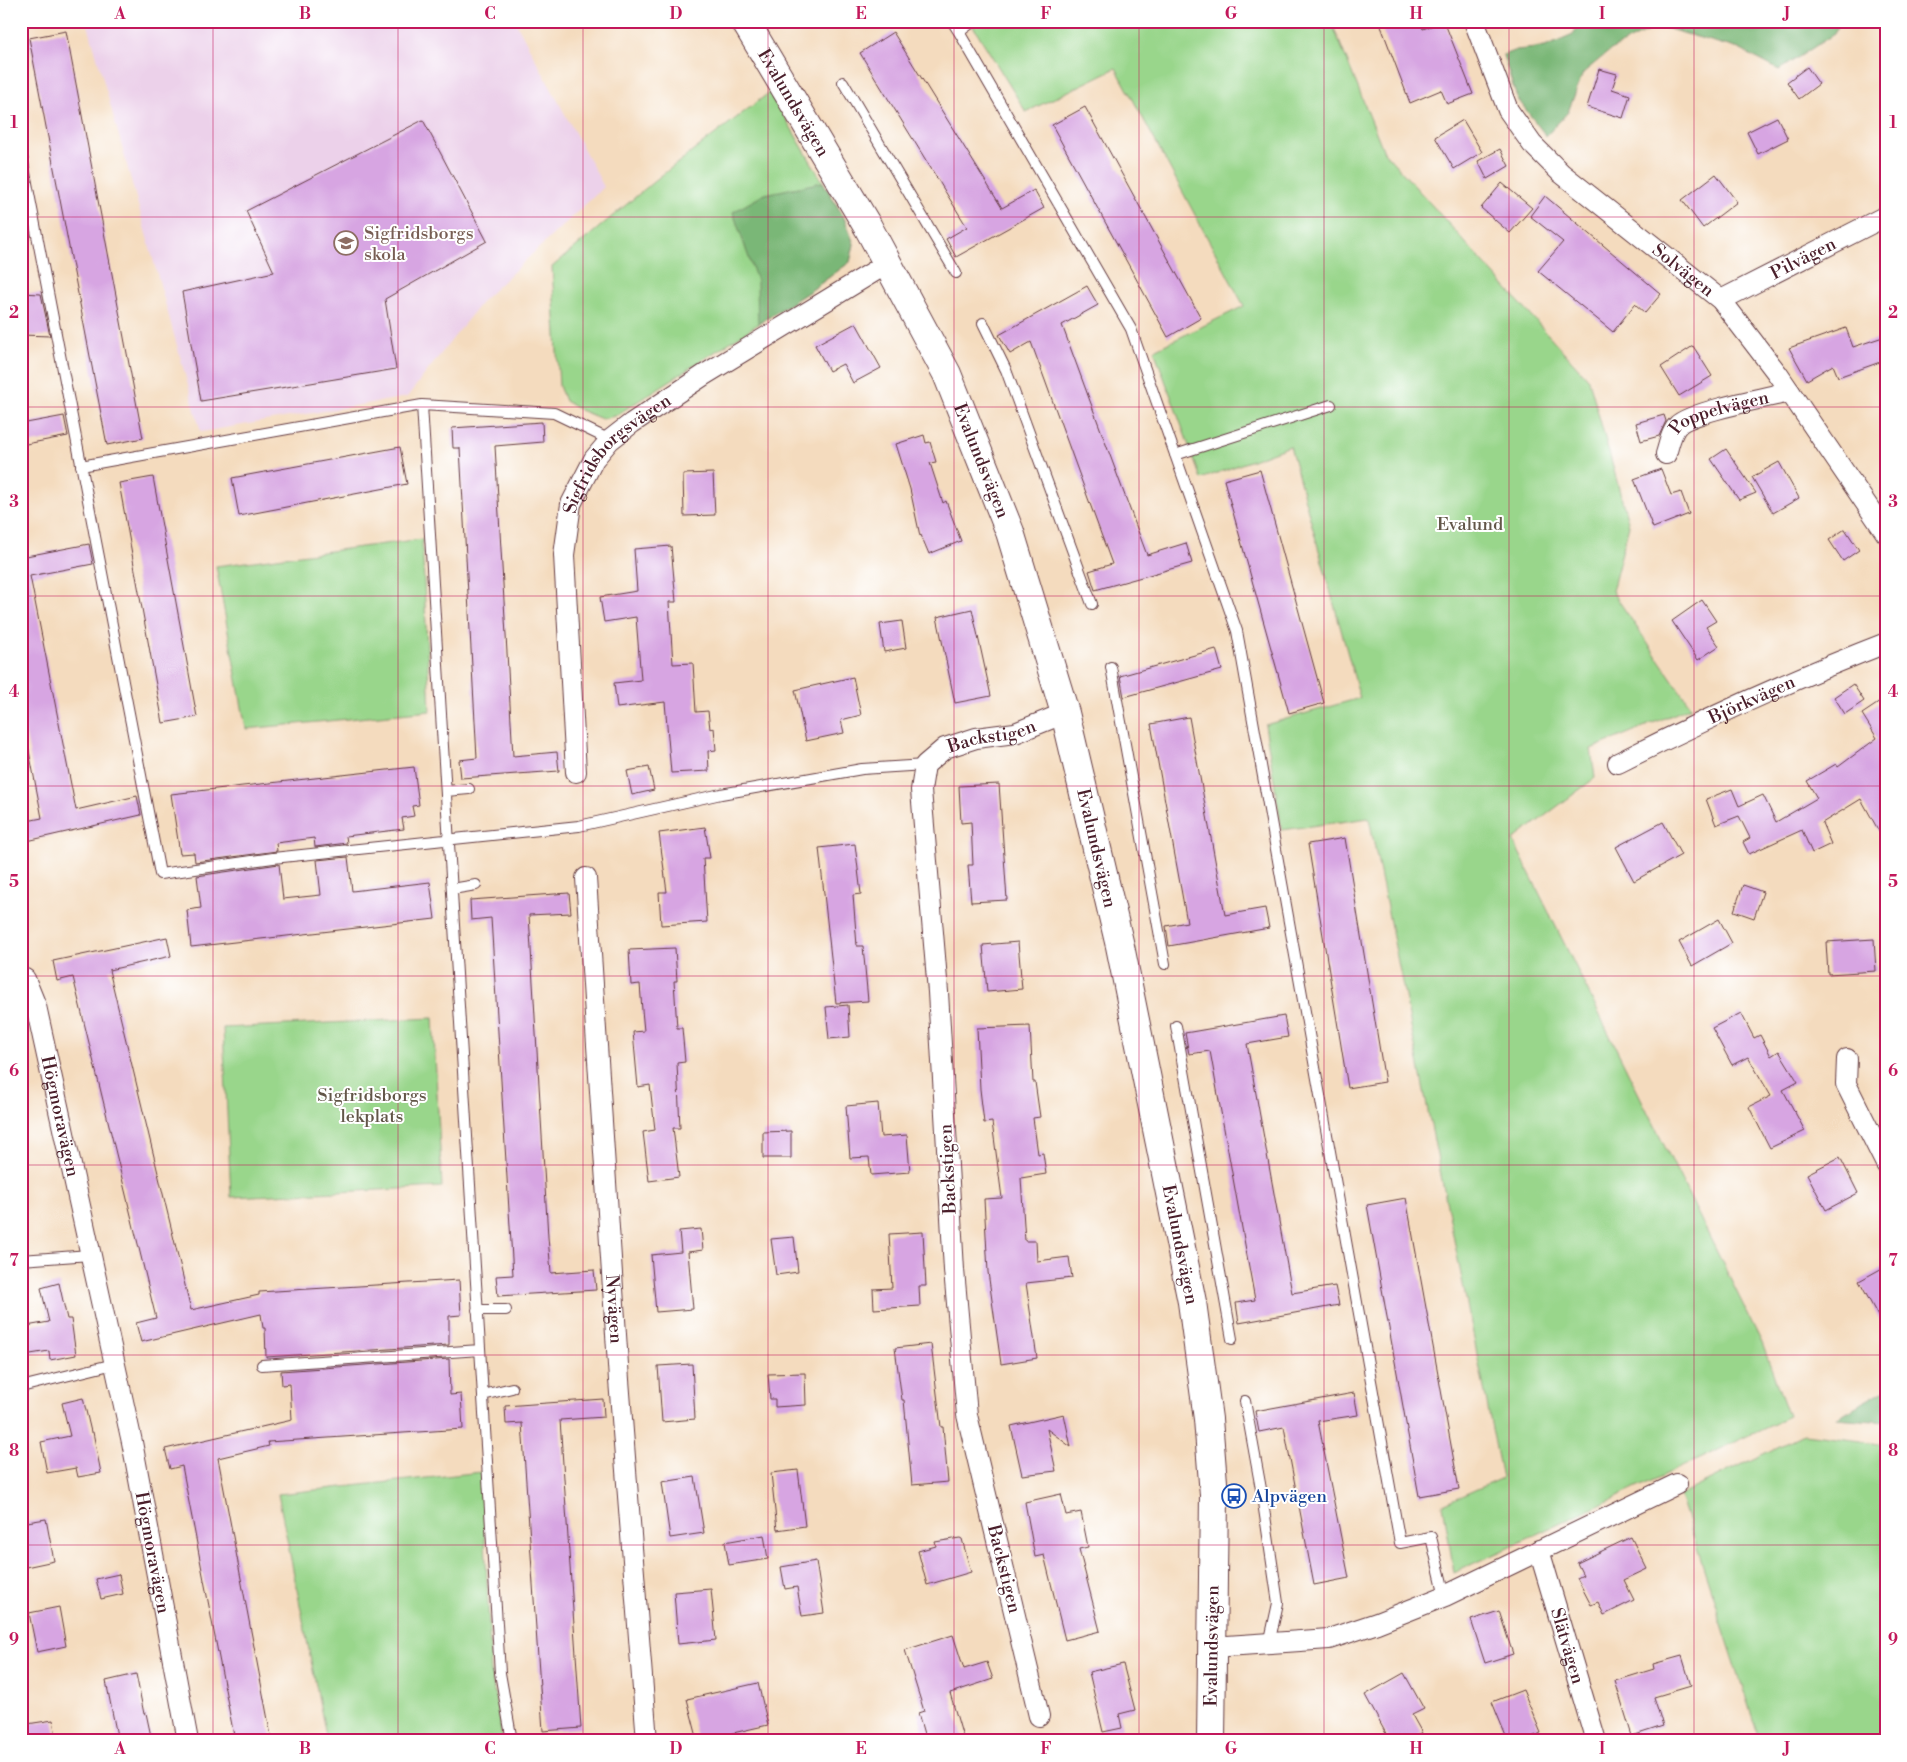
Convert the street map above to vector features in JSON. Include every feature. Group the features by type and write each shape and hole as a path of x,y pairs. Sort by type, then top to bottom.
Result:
{"street":[{"name":"Evalundsvägen","path":"744,21 868,227 947,374 1010,532 1065,713 1120,946 1192,1302 1208,1419 1214,1495 1212,1741"},
{"name":"Solvägen","path":"1474,21 1508,110 1532,144 1561,174 1721,300 1790,392 1886,533"},
{"name":"Pilvägen","path":"1721,300 1886,216"},
{"name":"Sigfridsborgsvägen","path":"576,772 564,555 571,504 594,459 610,440 704,375 888,264"},
{"name":"Poppelvägen","path":"1666,454 1672,435 1678,425 1695,416 1790,392"},
{"name":"Björkvägen","path":"1618,763 1689,727 1839,661 1886,643"},
{"name":"Backstigen","path":"1039,1716 966,1415 954,1270 938,992 921,790 925,765 946,748 976,738 1015,732 1065,713"},
{"name":"Nyvägen","path":"586,878 614,1303 646,1741"},
{"name":"Högmoravägen","path":"25,978 36,1006 132,1442 188,1741"},
{"path":"1847,1060 1846,1084 1886,1164"},
{"path":"1212,1647 1329,1639 1377,1623 1445,1596 1676,1484"},
{"name":"Slätvägen","path":"1538,1550 1596,1741"}],"lane":[{"path":"952,21 1131,330 1237,631 1400,1543 1431,1537 1445,1596"},
{"path":"959,32 974,21"},
{"path":"843,82 956,273"},
{"path":"21,152 160,874 273,858 579,826 721,794 862,769 925,765"},
{"path":"984,323 1006,370 1092,604"},
{"path":"81,466 422,405 554,413 610,440"},
{"path":"422,405 500,1673 512,1741"},
{"path":"1175,455 1331,405"},
{"path":"1111,667 1165,964"},
{"path":"446,791 468,789"},
{"path":"452,889 476,885"},
{"path":"1176,1026 1232,1340"},
{"path":"21,1260 90,1255"},
{"path":"478,1310 506,1310"},
{"path":"262,1365 480,1350"},
{"path":"21,1387 114,1364"},
{"path":"482,1395 512,1388"},
{"path":"1244,1402 1278,1603 1269,1644"}],"shaded area":[{"name":"Sigfridsborgs skola","path":"87,21 515,21 604,187 483,300 407,397 201,432"}],"green space":[{"name":"Evalund","path":"970,21 1331,21 1384,152 1589,380 1629,525 1612,591 1691,707 1591,749 1595,778 1513,840 1762,1343 1789,1417 1454,1573 1443,1504 1502,1478 1369,818 1282,830 1265,725 1360,698 1290,446 1201,479 1154,350 1244,306 1116,68 1026,112"},
{"path":"1582,21 1841,21 1834,34 1779,70 1739,49 1658,26 1612,49 1583,73 1568,112 1546,136 1517,98 1503,55 1516,50 1545,47 1573,35"},
{"path":"770,92 844,218 854,244 850,262 813,289 615,416 602,419 580,410 565,401 559,386 552,267 658,178"},
{"path":"823,182 844,218 854,244 850,262 813,289 758,324 757,281 733,212 765,194"},
{"path":"422,539 430,711 246,729 216,566"},
{"name":"Sigfridsborgs lekplats","path":"433,1018 442,1187 231,1197 223,1028"},
{"path":"1886,1389 1886,1422 1836,1418"},
{"path":"1804,1434 1886,1444 1886,1741 1760,1741 1680,1495"},
{"path":"482,1472 491,1672 502,1739 493,1741 327,1741 278,1494"}],"building":[{"path":"1379,21 1420,21 1423,29 1444,21 1473,94 1447,104 1441,90 1410,103"},
{"path":"66,31 143,438 107,445 29,38"},
{"path":"893,32 1002,208 1034,190 1044,208 956,257 946,239 967,227 860,53"},
{"path":"1807,67 1819,84 1799,99 1787,82"},
{"path":"1599,69 1617,74 1612,89 1630,95 1623,118 1587,107"},
{"path":"1085,107 1201,318 1168,337 1052,125"},
{"path":"1777,117 1788,139 1758,154 1747,132"},
{"path":"423,120 487,241 385,299 396,369 201,401 182,292 274,272 246,211"},
{"path":"1463,120 1482,152 1454,169 1435,137"},
{"path":"1500,149 1509,166 1487,179 1478,161"},
{"path":"1716,174 1737,202 1703,228 1682,200"},
{"path":"1502,183 1532,208 1510,233 1481,208"},
{"path":"1545,196 1661,294 1645,313 1635,304 1613,332 1538,271 1563,242 1530,216"},
{"path":"1087,286 1098,305 1062,325 1147,555 1186,543 1192,563 1095,590 1089,571 1112,564 1031,342 1010,354 999,335"},
{"path":"21,293 41,294 50,336 21,335"},
{"path":"856,323 881,368 853,383 843,364 829,371 815,345"},
{"path":"1846,328 1853,347 1886,336 1886,360 1838,377 1833,365 1807,380 1789,348"},
{"path":"1693,346 1712,376 1679,396 1661,367"},
{"path":"1664,415 1666,421 1659,436 1641,441 1636,423"},
{"path":"64,416 68,436 21,445 21,424"},
{"path":"542,422 543,442 495,446 513,756 557,752 559,771 461,778 459,760 477,758 460,448 453,448 452,428"},
{"path":"924,435 926,443 930,442 936,462 930,463 943,503 946,501 961,541 929,554 920,536 910,489 896,444"},
{"path":"400,447 407,484 239,516 232,478"},
{"path":"1726,449 1756,493 1739,500 1711,459"},
{"path":"1779,462 1799,498 1773,513 1752,477"},
{"path":"1661,469 1671,495 1681,492 1689,514 1653,528 1634,479"},
{"path":"1260,470 1324,703 1289,713 1224,480"},
{"path":"713,473 715,515 684,516 683,474"},
{"path":"153,477 197,717 163,723 119,483"},
{"path":"1845,529 1859,550 1843,561 1829,540"},
{"path":"89,544 93,564 30,576 76,810 137,796 141,815 27,841 22,822 42,818 21,709 21,557"},
{"path":"671,546 676,602 669,602 673,664 693,663 696,712 708,711 710,729 714,728 716,750 708,751 709,771 671,773 665,702 617,708 614,683 641,680 636,617 604,622 600,597 637,591 634,549"},
{"path":"1702,600 1716,621 1706,627 1719,646 1698,660 1672,621"},
{"path":"972,609 991,696 955,703 937,617"},
{"path":"902,621 906,648 884,652 880,624"},
{"path":"1216,649 1222,670 1124,697 1120,676"},
{"path":"853,677 861,715 841,720 844,733 806,741 795,690"},
{"path":"1853,684 1864,701 1845,714 1834,697"},
{"path":"1886,698 1886,844 1861,799 1822,823 1831,844 1812,853 1802,830 1749,854 1743,842 1750,838 1739,816 1716,825 1706,799 1732,789 1739,806 1763,795 1776,822 1817,798 1807,781 1836,764 1838,767 1877,738 1862,714"},
{"path":"1189,717 1225,915 1265,908 1269,928 1169,946 1166,926 1187,922 1151,724"},
{"path":"414,767 419,805 412,806 414,816 402,818 404,829 346,836 347,843 315,847 314,838 276,843 277,851 195,862 194,853 180,854 171,794"},
{"path":"649,767 654,790 632,795 627,771"},
{"path":"999,784 1007,900 971,902 968,865 973,865 971,822 961,823 959,786"},
{"path":"1663,822 1681,855 1634,881 1616,847"},
{"path":"705,827 710,858 703,858 707,922 661,925 659,892 667,892 659,833"},
{"path":"1345,838 1385,1082 1348,1088 1308,844"},
{"path":"855,844 861,894 853,895 857,946 863,946 868,1001 836,1003 819,848"},
{"path":"348,857 352,891 430,882 435,919 191,947 187,910 201,908 197,876 279,864 283,899 321,895 317,860"},
{"path":"1743,885 1763,892 1754,918 1734,911"},
{"path":"569,893 571,913 529,915 548,1237 551,1273 594,1270 596,1290 498,1296 496,1276 513,1275 491,918 471,920 470,900"},
{"path":"1719,919 1732,943 1692,966 1679,942"},
{"path":"167,937 171,956 109,970 191,1310 259,1295 259,1292 459,1280 461,1315 449,1316 449,1345 266,1357 265,1328 263,1328 261,1314 141,1342 136,1323 156,1318 73,977 57,981 53,961"},
{"path":"1874,939 1876,971 1828,974 1826,942"},
{"path":"1018,942 1022,989 987,992 983,945"},
{"path":"675,948 677,981 674,981 677,1028 682,1028 685,1062 677,1063 680,1128 673,1128 679,1177 649,1181 643,1132 655,1130 650,1085 638,1087 633,1032 644,1031 640,984 631,985 629,950"},
{"path":"848,1005 850,1037 829,1039 826,1007"},
{"path":"1741,1013 1754,1038 1760,1035 1771,1056 1779,1051 1798,1082 1783,1090 1805,1131 1770,1148 1749,1107 1771,1096 1748,1057 1732,1065 1712,1028"},
{"path":"1284,1016 1288,1037 1247,1044 1292,1293 1335,1286 1339,1305 1239,1323 1236,1303 1255,1300 1210,1051 1189,1054 1185,1033"},
{"path":"1030,1026 1033,1082 1035,1082 1040,1117 1033,1118 1038,1154 1043,1153 1046,1174 1021,1178 1025,1241 1036,1241 1037,1261 1069,1257 1072,1278 1026,1283 1037,1358 1001,1364 988,1272 984,1199 1002,1198 992,1122 984,1123 977,1028"},
{"path":"878,1103 881,1137 907,1135 910,1172 871,1175 869,1157 850,1158 846,1106"},
{"path":"791,1131 791,1158 763,1158 763,1132"},
{"path":"1840,1157 1858,1193 1826,1210 1807,1174"},
{"path":"1406,1198 1459,1489 1419,1496 1367,1205"},
{"path":"701,1229 703,1250 688,1252 693,1309 656,1312 651,1255 681,1252 679,1231"},
{"path":"923,1232 926,1286 919,1286 920,1306 874,1309 873,1289 892,1288 889,1234"},
{"path":"794,1237 798,1272 776,1275 771,1239"},
{"path":"1886,1266 1886,1331 1859,1281"},
{"path":"59,1283 67,1319 71,1319 76,1355 50,1360 49,1351 24,1355 21,1327 49,1322 41,1288"},
{"path":"931,1344 941,1427 943,1427 948,1482 912,1485 904,1400 902,1400 895,1348"},
{"path":"449,1359 450,1395 461,1394 463,1429 268,1442 269,1446 218,1458 272,1741 235,1741 182,1466 170,1469 165,1449 292,1420 290,1384 282,1385 281,1371"},
{"path":"692,1364 695,1419 662,1422 658,1366"},
{"path":"805,1373 806,1405 775,1407 775,1399 770,1399 768,1374"},
{"path":"1354,1393 1358,1415 1318,1421 1349,1578 1314,1585 1284,1427 1259,1432 1255,1411"},
{"path":"83,1398 91,1432 93,1432 101,1473 78,1477 76,1468 47,1473 41,1442 70,1436 62,1403"},
{"path":"603,1399 604,1417 560,1420 581,1728 543,1731 522,1423 506,1424 505,1406"},
{"path":"1064,1414 1071,1447 1047,1429 1056,1471 1022,1475 1011,1426"},
{"path":"798,1470 805,1526 777,1530 771,1473"},
{"path":"695,1477 704,1533 670,1538 662,1482"},
{"path":"1061,1494 1066,1515 1081,1512 1088,1547 1079,1549 1100,1631 1065,1640 1044,1555 1035,1557 1025,1502"},
{"path":"46,1519 54,1561 21,1568 21,1523"},
{"path":"764,1535 768,1559 729,1565 725,1542"},
{"path":"1631,1537 1647,1569 1624,1580 1634,1600 1604,1615 1598,1602 1591,1605 1577,1578 1583,1575 1577,1563"},
{"path":"962,1539 971,1572 927,1585 918,1551 936,1546 935,1542"},
{"path":"816,1561 824,1613 802,1616 797,1587 785,1589 781,1567"},
{"path":"119,1574 123,1594 101,1599 96,1579"},
{"path":"711,1589 716,1640 678,1644 674,1592"},
{"path":"59,1607 66,1646 37,1652 29,1613"},
{"path":"1499,1611 1513,1654 1485,1663 1471,1620"},
{"path":"953,1635 964,1669 987,1662 993,1679 950,1693 964,1741 926,1741 918,1713 924,1711 905,1650"},
{"path":"1682,1656 1691,1686 1654,1697 1663,1726 1632,1736 1615,1681 1654,1669 1653,1664"},
{"path":"1123,1664 1135,1710 1119,1714 1122,1728 1103,1732 1089,1672"},
{"path":"1404,1673 1424,1709 1412,1715 1422,1733 1407,1741 1390,1741 1365,1695"},
{"path":"136,1674 144,1714 146,1713 152,1741 118,1741 106,1681"},
{"path":"758,1683 768,1725 698,1741 687,1699"},
{"path":"1523,1690 1541,1733 1522,1741 1508,1741 1492,1702"},
{"path":"53,1720 57,1741 21,1741 21,1725"}],"place":[{"name":"Sigfridsborgs skola","path":"346,243"},
{"name":"Alpvägen","path":"1234,1496"}]}
